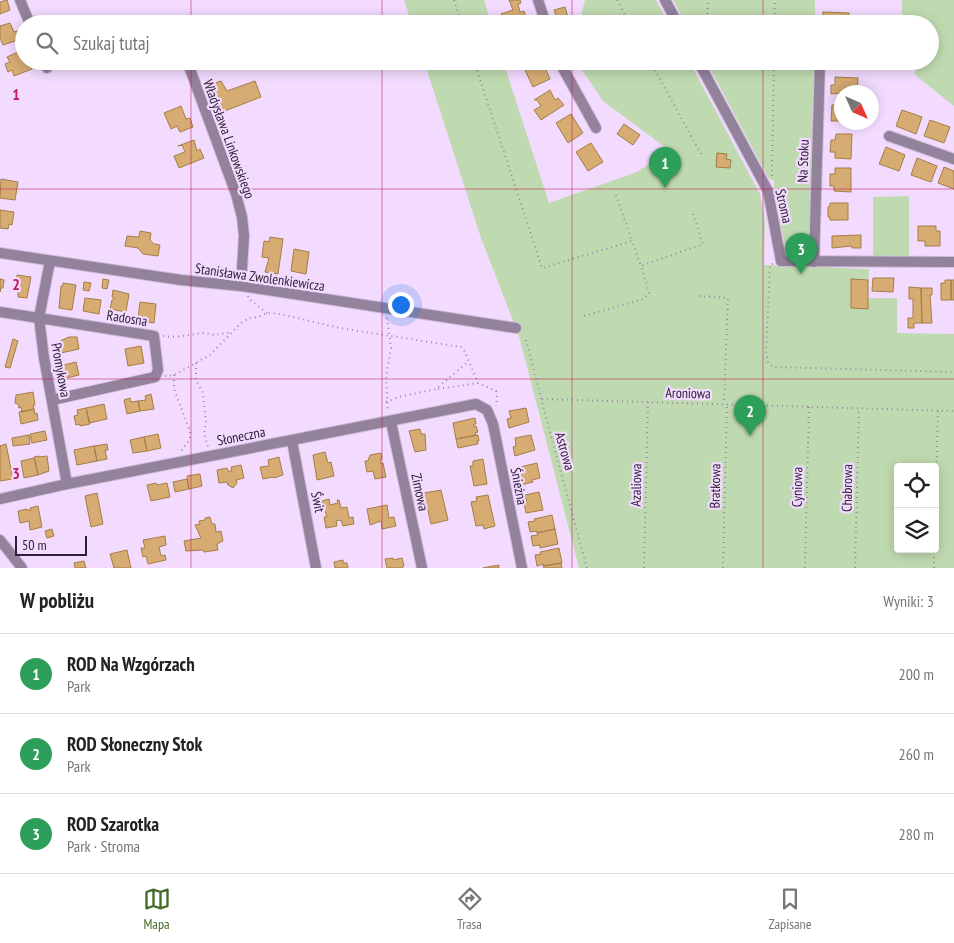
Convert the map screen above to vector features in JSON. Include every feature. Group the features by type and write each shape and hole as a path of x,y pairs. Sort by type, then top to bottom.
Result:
{"street":[{"path":"20,0 26,15"},
{"path":"538,0 543,15"},
{"path":"665,0 673,15"},
{"name":"Władysława Linkowskiego","path":"189,70 236,194 242,217 244,236 241,286"},
{"path":"564,70 596,128"},
{"name":"Stroma","path":"703,70 768,191 780,261"},
{"name":"Na Stoku","path":"814,262 820,70"},
{"path":"889,136 954,159"},
{"name":"Stanisława Zwolenkiewicza","path":"0,253 181,280 241,286 516,328"},
{"name":"Promykowa","path":"50,261 39,318 44,358 67,484"},
{"path":"780,261 954,262"},
{"name":"Radosna","path":"0,312 154,336 158,370 155,377"},
{"path":"52,400 155,377"},
{"name":"Słoneczna","path":"0,499 67,484 476,404 488,413"},
{"name":"Śnieżna","path":"488,413 493,424 522,568"},
{"name":"Zimowa","path":"391,422 422,568"},
{"name":"Świt","path":"292,441 316,568"},
{"path":"0,540 22,568"}],"path":[{"path":"454,0 459,15"},
{"path":"617,0 625,15"},
{"path":"707,15 708,0"},
{"path":"774,15 775,0"},
{"path":"477,70 542,268 632,241"},
{"path":"655,70 701,154"},
{"path":"772,180 774,70"},
{"path":"584,316 644,299 649,293 616,195"},
{"path":"641,266 703,244 692,211"},
{"path":"780,261 770,265 766,352 768,362 773,366 954,372"},
{"path":"241,286 249,299 267,313"},
{"name":"Bratkowa","path":"699,296 728,298 723,568"},
{"path":"386,309 391,348 386,377 386,402 391,422"},
{"path":"155,377 174,375 210,355 241,323 249,318 259,317 267,313 280,314 340,328 461,347 478,383"},
{"path":"154,336 176,337 203,333 214,335 232,332"},
{"name":"Astrowa","path":"526,340 587,568"},
{"path":"435,390 468,361"},
{"path":"196,363 196,380 203,393 206,423 204,433 210,456"},
{"path":"174,375 174,388 190,431 190,439 181,450 176,463"},
{"path":"386,402 400,397 478,383 496,391 496,407 488,413"},
{"name":"Aroniowa","path":"542,399 954,411"},
{"name":"Azaliowa","path":"644,568 648,402"},
{"name":"Cyniowa","path":"805,568 809,406"},
{"name":"Chabrowa","path":"855,568 859,409"},
{"path":"935,508 938,410"},
{"path":"934,553 934,568"}],"green space":[{"path":"404,0 484,0 488,15 409,15"},
{"path":"585,0 656,0 664,15 581,15"},
{"path":"673,0 815,0 815,15 681,15"},
{"path":"902,0 954,0 954,106 914,74 916,70 939,70 939,15 902,15"},
{"path":"427,70 506,70 549,203 637,172 669,150 603,101 582,70 694,70 760,194 765,221 764,265 869,269 868,298 897,298 897,333 954,334 954,568 579,568 519,336 481,238"},
{"path":"711,70 814,70 809,254 786,250 774,194 774,180 769,179"},
{"path":"909,196 909,257 873,257 873,197"}],"building":[{"path":"7,0 10,10 0,14 0,2"},
{"path":"509,0 520,0 521,3 518,4 520,12 524,11 525,15 501,14 513,10"},
{"path":"565,7 567,15 556,15 554,10"},
{"path":"823,12 849,13 849,15 823,15"},
{"path":"10,23 15,32 15,41 3,45 0,38 0,26"},
{"path":"15,53 15,70 29,70 14,76 12,70 8,72 5,64 10,62 7,57"},
{"path":"525,70 546,70 550,79 533,87"},
{"path":"835,77 858,78 858,85 835,85"},
{"path":"221,81 227,91 255,81 261,97 222,112 212,84"},
{"path":"831,85 834,85 834,94 831,94"},
{"path":"550,90 555,100 558,98 564,105 541,120 534,110 541,106 537,100 534,100"},
{"path":"832,105 834,105 834,121 831,121"},
{"path":"181,106 186,119 190,118 193,127 180,132 177,126 171,129 164,113"},
{"path":"902,110 922,117 916,134 896,126"},
{"path":"571,114 583,133 568,143 556,123"},
{"path":"930,120 950,127 944,143 924,136"},
{"path":"624,124 640,135 633,145 617,134"},
{"path":"836,134 852,134 851,159 835,158 835,152 830,152 831,140 835,140"},
{"path":"194,140 197,151 200,149 204,158 179,168 174,156 185,152 182,145 178,146"},
{"path":"591,143 603,162 588,171 576,152"},
{"path":"886,147 905,155 899,171 879,164"},
{"path":"717,153 727,154 726,159 731,160 730,168 716,167"},
{"path":"917,158 937,166 931,182 911,175"},
{"path":"944,167 954,171 954,189 938,183"},
{"path":"835,168 851,168 851,192 834,191 834,186 830,186 830,174 835,174"},
{"path":"1,179 18,182 15,200 0,198"},
{"path":"830,203 848,203 848,220 830,220 830,217 828,217 828,207"},
{"path":"0,210 14,212 12,225 9,224 8,229 0,228"},
{"path":"918,226 936,226 936,231 940,231 940,246 925,246 925,241 918,241"},
{"path":"140,231 151,233 150,240 154,244 160,245 158,256 143,254 138,248 125,246 127,236 139,237"},
{"path":"861,235 861,248 852,248 852,246 832,248 832,236"},
{"path":"270,237 283,239 278,274 265,272 269,258 262,257 264,241 269,242"},
{"path":"294,249 309,252 306,274 291,271"},
{"path":"17,275 31,277 27,298 18,297 18,292 15,291"},
{"path":"873,278 894,278 893,292 872,291"},
{"path":"0,279 4,280 3,288 1,288 0,292"},
{"path":"103,279 109,280 107,289 102,288"},
{"path":"851,279 868,280 868,309 851,308"},
{"path":"945,280 951,280 951,300 941,300 941,283 945,283"},
{"path":"951,280 954,280 954,300 951,300"},
{"path":"84,282 91,283 89,291 83,290"},
{"path":"63,283 76,285 72,310 59,308 61,286 63,286"},
{"path":"909,287 921,288 922,323 914,323 914,328 908,328 908,318 913,318 913,299 909,299"},
{"path":"921,288 932,288 932,295 930,295 932,323 922,323"},
{"path":"113,290 129,294 126,312 110,309 114,298 112,297"},
{"path":"85,298 101,300 99,314 83,311"},
{"path":"140,302 156,304 154,323 142,321 142,319 138,318"},
{"path":"69,337 77,337 79,349 61,353 60,341"},
{"path":"13,339 18,341 10,368 5,367"},
{"path":"141,346 144,363 128,366 125,349"},
{"path":"76,362 79,375 62,379 60,366"},
{"path":"33,392 34,409 22,412 21,407 19,408 18,404 15,403 16,395"},
{"path":"151,394 154,409 140,411 138,401 146,400 145,396"},
{"path":"130,398 131,402 138,401 140,411 127,414 124,400"},
{"path":"104,404 107,419 89,423 86,408"},
{"path":"86,408 90,424 76,425 74,416 78,415 77,410"},
{"path":"526,408 529,422 509,428 507,419 511,418 509,411"},
{"path":"34,409 38,420 21,424 19,412"},
{"path":"475,418 476,424 474,424 474,427 476,426 478,432 475,433 476,435 456,439 453,423"},
{"path":"420,429 421,434 425,434 426,450 415,452 409,431"},
{"path":"45,431 47,440 32,443 30,434"},
{"path":"158,434 161,448 147,451 144,437"},
{"path":"29,435 30,444 13,446 12,438"},
{"path":"478,435 478,444 458,448 456,439"},
{"path":"531,435 535,450 515,456 513,447 516,446 515,438"},
{"path":"144,437 147,451 133,453 130,440"},
{"path":"6,444 13,479 0,481 0,446"},
{"path":"107,444 108,450 105,450 107,459 97,461 94,446"},
{"path":"94,446 97,461 77,465 74,450"},
{"path":"325,452 328,463 331,462 334,476 317,480 313,455"},
{"path":"381,453 381,464 383,463 386,477 375,479 373,471 367,472 365,461 368,461 370,455"},
{"path":"47,456 49,471 38,475 34,457"},
{"path":"279,457 283,475 263,479 260,467 269,466 268,460"},
{"path":"34,458 38,475 24,478 21,461"},
{"path":"483,459 487,484 474,486 470,466 473,466 473,461"},
{"path":"537,463 540,478 521,485 519,475 522,475 520,467"},
{"path":"241,465 244,478 236,480 237,483 233,488 227,482 219,483 217,470 227,468 228,471 232,471 231,467"},
{"path":"200,474 202,486 189,489 187,476"},
{"path":"187,479 189,489 175,492 173,482"},
{"path":"156,483 157,485 167,483 170,497 151,501 147,485"},
{"path":"441,490 448,520 431,524 424,493"},
{"path":"539,492 543,510 526,513 524,503 527,503 525,495"},
{"path":"97,493 103,524 91,527 85,496"},
{"path":"488,495 495,526 484,529 483,525 476,526 471,502 477,501 476,497"},
{"path":"329,499 330,505 338,503 337,500 339,500 341,508 347,507 349,518 353,517 354,524 343,526 341,520 336,521 337,526 326,528 324,517 327,517 322,501"},
{"path":"387,505 389,518 394,517 396,526 382,529 381,521 370,525 367,509"},
{"path":"38,506 42,527 30,530 29,521 20,523 18,511 31,510 30,508"},
{"path":"552,515 555,529 537,533 537,531 530,532 528,522"},
{"path":"210,517 212,524 215,524 216,532 221,531 223,541 217,544 218,550 204,552 203,550 186,551 184,541 201,538 195,525 200,524 199,521"},
{"path":"52,529 54,536 47,538 45,531"},
{"path":"555,529 558,544 540,548 540,545 533,546 531,536"},
{"path":"165,536 166,545 159,547 161,556 165,555 166,560 148,564 146,556 143,557 141,548 145,548 143,540"},
{"path":"559,548 562,563 537,566 535,555"},
{"path":"127,550 131,568 114,568 110,554"},
{"path":"393,558 393,560 402,558 404,566 402,568 387,568 385,559"},
{"path":"343,560 343,563 347,563 348,568 335,568 334,562"},
{"path":"84,561 86,568 75,568 74,563"},
{"path":"561,563 562,568 544,568 543,566"},
{"path":"499,565 499,568 483,568 493,566"}],"place":[{"name":"ROD Na Wzgórzach","path":"665,188"},
{"name":"ROD Szarotka","path":"801,274"},
{"name":"ROD Słoneczny Stok","path":"750,436"}]}
